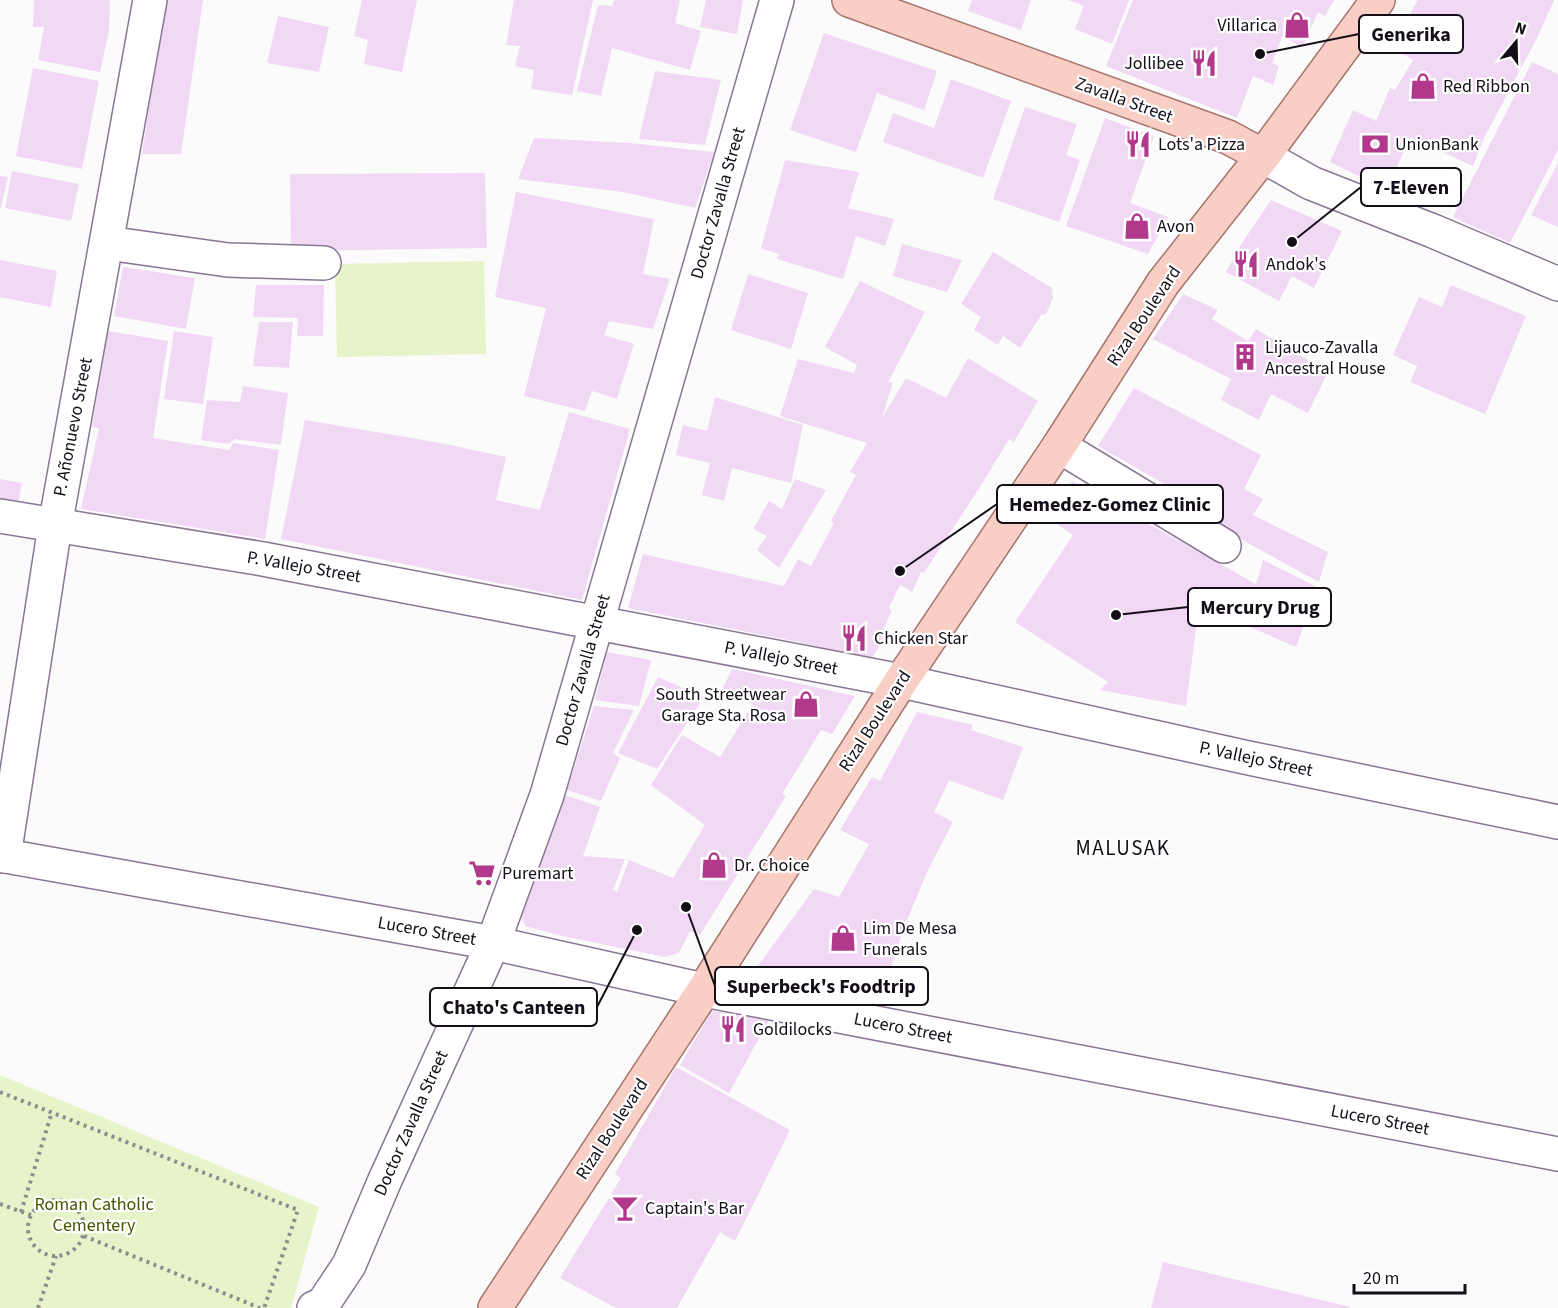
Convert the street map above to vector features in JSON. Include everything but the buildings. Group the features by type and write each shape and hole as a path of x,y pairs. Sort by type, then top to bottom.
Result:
{"main road":[{"name":"Zavalla Street","path":"849,0 1228,137 1263,156"},
{"name":"Rizal Boulevard","path":"495,1308 704,990 901,681 1059,446 1163,284 1263,156 1378,0"}],"street":[{"name":"P. Añonuevo Street","path":"2,856 55,526 150,0"},
{"name":"Doctor Zavalla Street","path":"314,1308 323,1304 349,1265 385,1180 493,943 547,795 777,0"},
{"name":"Zavalla Street","path":"1263,156 1311,183 1558,284"},
{"path":"107,243 228,260 324,263"},
{"path":"1059,446 1224,546"},
{"name":"P. Vallejo Street","path":"0,516 263,559 901,681 1244,757 1558,822"},
{"name":"Lucero Street","path":"2,856 493,943 704,990 1558,1154"}],"path":[{"path":"0,1092 298,1210 262,1308 84,1236"},
{"path":"21,1212 52,1112"},
{"path":"64,1201 78,1211 85,1227 84,1236 73,1251 66,1255 47,1255 32,1243 28,1225 31,1215 45,1203 64,1201"},
{"path":"0,1204 31,1215"},
{"path":"39,1308 56,1256"}],"green space":[{"path":"484,261 486,354 337,357 335,264"},
{"name":"Roman Catholic Cementery","path":"0,1075 319,1207 291,1308 0,1308"}],"place":[{"name":"Villarica","path":"1297,25"},
{"name":"Generika","path":"1260,54"},
{"name":"Jollibee","path":"1204,63"},
{"name":"Red Ribbon","path":"1423,86"},
{"name":"Lots'a Pizza","path":"1138,144"},
{"name":"UnionBank","path":"1375,144"},
{"name":"Avon","path":"1137,226"},
{"name":"7-Eleven","path":"1292,242"},
{"name":"Andok's","path":"1246,264"},
{"name":"Lijauco-Zavalla Ancestral House","path":"1245,357"},
{"name":"Hemedez-Gomez Clinic","path":"900,571"},
{"name":"Mercury Drug","path":"1116,615"},
{"name":"Chicken Star","path":"854,638"},
{"name":"South Streetwear Garage Sta. Rosa","path":"806,704"},
{"name":"Dr. Choice","path":"714,865"},
{"name":"Puremart","path":"482,873"},
{"name":"Superbeck's Foodtrip","path":"686,907"},
{"name":"Chato's Canteen","path":"637,930"},
{"name":"Lim De Mesa Funerals","path":"843,938"},
{"name":"Goldilocks","path":"733,1029"},
{"name":"Captain's Bar","path":"625,1208"}],"district":[{"name":"MALUSAK","path":"1123,848"}]}
